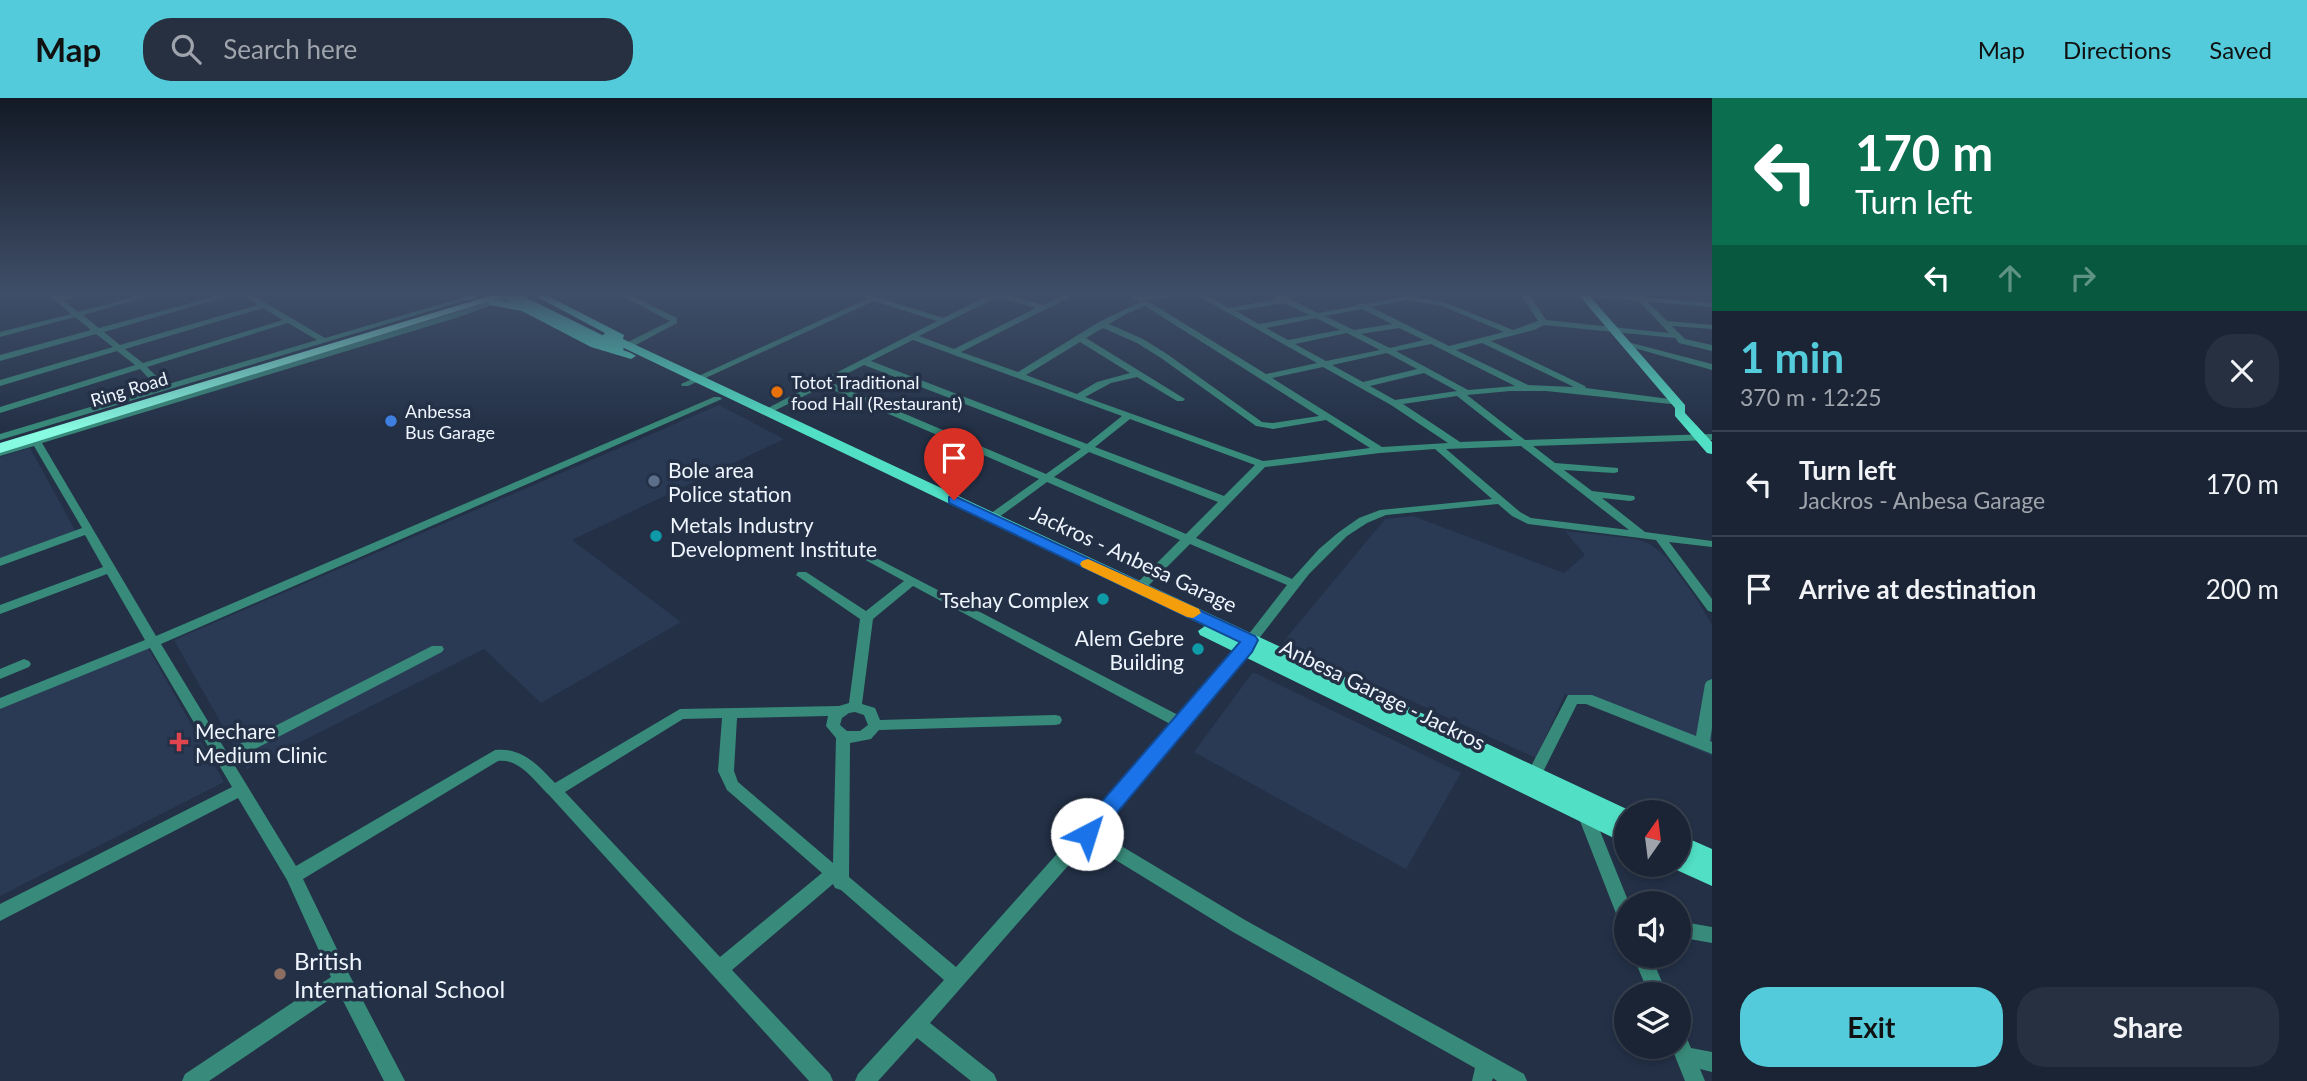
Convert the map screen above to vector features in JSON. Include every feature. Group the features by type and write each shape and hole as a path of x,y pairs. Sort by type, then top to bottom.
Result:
{"highway":[{"name":"Ring Road","path":"0,440 353,339"},
{"name":"Ring Road","path":"0,451 362,339"}],"main road":[{"path":"583,339 604,350 621,346"},
{"path":"605,339 621,346"},
{"path":"607,339 621,346"},
{"path":"619,339 621,346"},
{"path":"1620,339 1679,405 1679,413 1709,437 1712,450"},
{"name":"Anbesa Garage - Jackros","path":"621,346 690,382 718,400 860,462 1247,645 1614,830"},
{"name":"Jackros - Anbesa Garage","path":"690,382 765,412 860,462 992,518 1139,588 1247,645 1614,813"},
{"path":"1691,849 1712,859"},
{"path":"1691,866 1712,877"}],"street":[{"path":"0,358 68,339"},
{"path":"106,339 140,365 164,389"},
{"path":"0,383 149,339"},
{"path":"0,410 227,339"},
{"path":"321,339 324,341"},
{"path":"0,440 331,339"},
{"path":"0,451 37,443 366,339"},
{"path":"621,346 637,339"},
{"path":"690,382 784,339"},
{"path":"765,412 909,339"},
{"path":"919,339 1262,464 1380,450 1522,441 1709,437"},
{"path":"956,351 981,339"},
{"path":"1020,375 1079,339"},
{"path":"1081,339 1180,399"},
{"path":"1131,339 1157,352 1259,424 1273,426 1330,417"},
{"path":"1204,339 1380,450"},
{"path":"1280,339 1394,403 1458,445"},
{"path":"1288,343 1311,339"},
{"path":"1364,339 1425,370 1462,393 1642,534"},
{"path":"1427,339 1527,388"},
{"path":"1449,349 1492,339"},
{"path":"1680,339 1686,343 1712,348"},
{"path":"1266,377 1431,341"},
{"path":"1485,341 1588,391"},
{"path":"1623,342 1712,367"},
{"path":"864,362 1092,447 1226,501"},
{"path":"1363,385 1425,370"},
{"path":"1080,396 1089,388 1119,376 1138,374"},
{"path":"825,383 1294,584"},
{"path":"1394,403 1462,393 1527,388 1588,391 1679,405"},
{"path":"0,704 155,641 718,400"},
{"path":"992,518 1045,477 1092,447 1130,415"},
{"path":"37,443 293,876 342,981 395,1081"},
{"path":"1438,447 1528,522 1712,544"},
{"path":"1139,588 1262,464"},
{"path":"1553,466 1614,470"},
{"path":"1589,494 1630,498"},
{"path":"865,1081 1087,834 1247,645 1294,584 1340,538 1369,516 1502,501"},
{"path":"0,562 88,530"},
{"path":"1660,538 1712,608"},
{"path":"853,548 1181,723"},
{"path":"0,610 111,568"},
{"path":"802,575 867,617"},
{"path":"855,707 867,617 912,580"},
{"path":"225,759 437,649"},
{"path":"0,674 24,664"},
{"path":"1534,776 1573,699 1587,699 1707,746 1712,684"},
{"path":"554,791 667,720 691,712 839,711 855,707 870,712 875,724"},
{"path":"839,711 833,720 834,726 843,736 867,735 875,724"},
{"path":"730,712 726,771 732,786 836,879 956,979"},
{"path":"875,724 1055,720"},
{"path":"719,970 836,879 843,736"},
{"path":"293,876 495,757 506,753 519,757 554,791 823,1081"},
{"path":"0,913 240,790"},
{"path":"1586,817 1616,891"},
{"path":"1087,834 1484,1072 1517,1081"},
{"path":"1691,931 1712,935"},
{"path":"192,1081 342,981"},
{"path":"915,1024 987,1081"},
{"path":"1691,1053 1712,1062"},
{"path":"1685,1059 1695,1081"}],"shaded area":[{"path":"719,405 784,439 572,540 681,622 541,703 484,649 247,769 174,640"},
{"path":"30,448 76,532 0,559 0,457"},
{"path":"1413,516 1564,573 1585,555 1565,531 1636,539 1650,544 1666,557 1712,625 1712,756 1565,694 1536,758 1283,642 1385,519"},
{"path":"148,648 224,782 0,896 0,709"},
{"path":"1253,672 1461,773 1406,869 1194,752"}],"slow traffic":[{"path":"1088,564 1193,613"}],"place":[{"name":"Totot Traditional food Hall (Restaurant)","path":"777,392"},
{"name":"Anbessa Bus Garage","path":"391,421"},
{"name":"Bole area Police station","path":"654,481"},
{"name":"Metals Industry Development Institute","path":"656,536"},
{"name":"Tsehay Complex","path":"1103,599"},
{"name":"Alem Gebre Building","path":"1198,649"},
{"name":"Mechare Medium Clinic","path":"179,742"},
{"name":"British International School","path":"280,974"}],"route":[{"path":"954,500 1249,640 1246,648 1087,834"}]}
